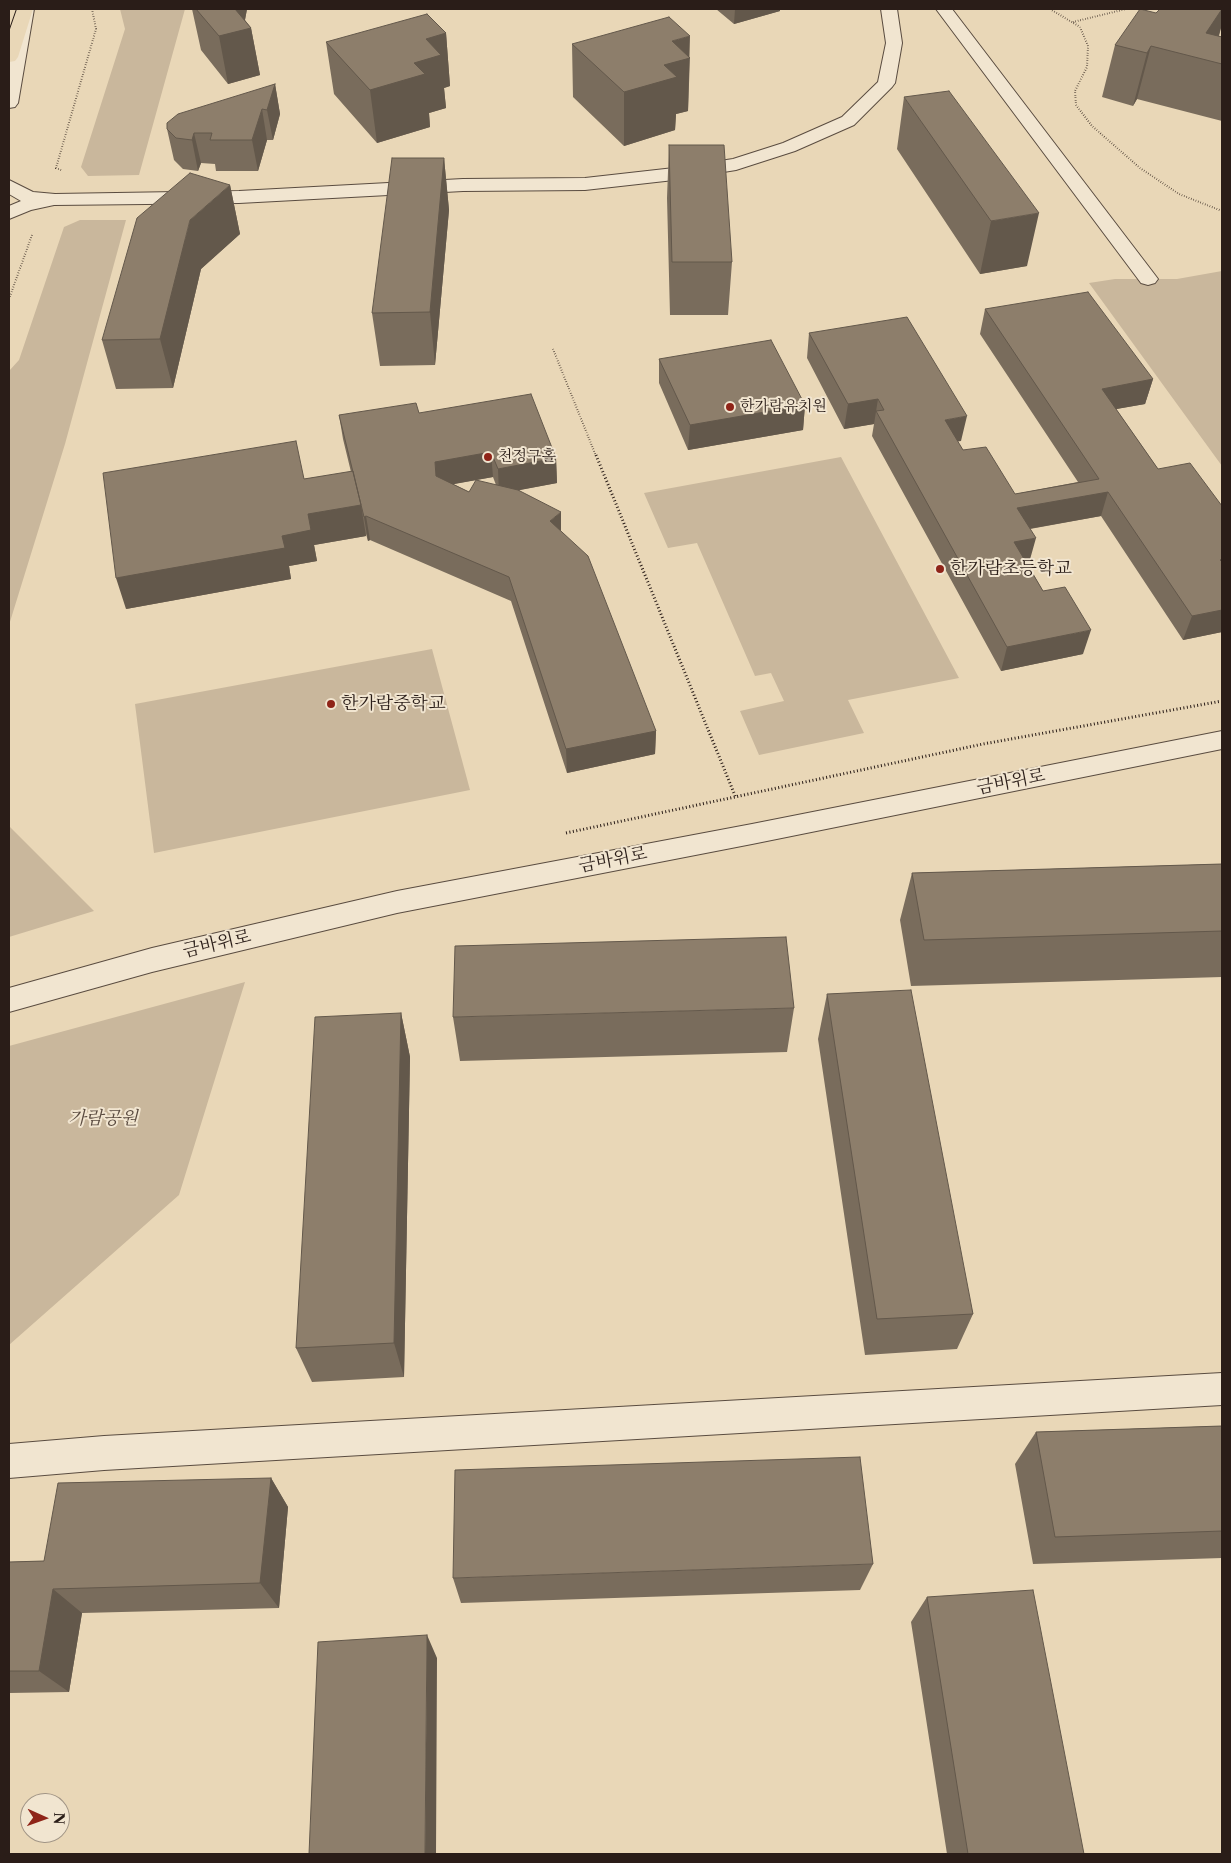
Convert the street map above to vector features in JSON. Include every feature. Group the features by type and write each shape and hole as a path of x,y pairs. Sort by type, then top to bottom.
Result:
{"main road":[{"path":"9,57 26,9"}],"street":[{"path":"9,104 26,9"},
{"path":"9,186 28,197 55,200 239,197 463,185 585,184 674,174 736,164 789,147 848,121 886,83 894,43 889,9"},
{"path":"944,9 1148,279"},
{"path":"9,213 26,205 55,200"},
{"name":"금바위로","path":"9,1000 152,960 397,902 1222,740"},
{"path":"9,1461 114,1453 1222,1389"}],"path":[{"path":"65,172 56,168 96,30 92,9"},
{"path":"1050,9 1080,27 1088,46 1087,67 1075,92 1076,105 1092,126 1140,168 1179,194 1222,211"},
{"path":"1072,22 1126,9"},
{"path":"553,349 738,804"},
{"path":"564,834 983,744 1222,701"}],"green space":[{"path":"120,9 185,9 139,175 88,176 81,167 125,29"},
{"path":"80,220 126,220 65,444 9,625 9,371 19,360 64,227"},
{"path":"1222,271 1222,466 1089,283 1115,279 1177,279"},
{"path":"841,457 959,678 848,700 864,733 759,755 740,711 784,701 771,673 755,676 697,543 668,548 644,493"},
{"path":"432,649 470,790 154,853 135,704"},
{"path":"9,826 94,911 9,937"},
{"name":"가람공원","path":"245,982 179,1195 9,1345 9,1046"}],"building":[{"path":"196,9 235,9 251,28 219,36"},
{"path":"1140,9 1156,13 1160,9 1222,9 1206,33 1222,37 1222,64 1151,46 1147,53 1115,45"},
{"path":"427,14 446,33 426,39 441,55 414,63 425,74 370,90 326,42"},
{"path":"669,17 690,36 672,41 690,58 664,65 677,77 624,92 572,44"},
{"path":"275,84 267,110 262,109 252,140 210,140 212,133 194,133 192,140 176,138 167,129 167,123 178,114"},
{"path":"949,91 1039,213 991,221 904,97"},
{"path":"669,145 724,145 732,262 672,262"},
{"path":"392,158 444,158 430,312 372,313"},
{"path":"190,173 230,185 190,220 160,339 102,340 137,218"},
{"path":"1088,292 1153,379 1102,389 1158,469 1190,463 1222,506 1222,559 1220,560 1222,562 1222,610 1192,616 1108,492 1017,508 1036,538 1014,542 1043,591 1065,587 1091,630 1007,647 876,411 884,410 878,399 848,404 809,333 907,317 967,416 945,420 963,450 986,447 1015,494 1099,479 985,309"},
{"path":"771,340 805,405 690,425 659,359"},
{"path":"531,394 556,458 498,469 491,452 435,462 436,476 469,492 476,480 518,490 561,512 550,521 588,556 656,731 566,749 509,577 366,516 364,517 339,415 416,403 419,413"},
{"path":"296,441 304,479 353,471 361,505 308,514 311,530 282,536 285,548 116,578 103,473"},
{"path":"1222,864 1222,931 924,940 912,873"},
{"path":"786,937 794,1008 453,1017 455,946"},
{"path":"911,990 973,1314 877,1319 827,994"},
{"path":"401,1013 394,1343 296,1348 315,1017"},
{"path":"1222,1426 1222,1531 1055,1537 1036,1432"},
{"path":"860,1457 873,1564 453,1578 455,1470"},
{"path":"271,1478 260,1583 53,1589 39,1671 9,1671 9,1562 44,1561 58,1483"},
{"path":"1033,1590 1084,1854 968,1854 927,1597"},
{"path":"427,1635 425,1854 309,1854 318,1642"}],"place":[{"name":"한가람유치원","path":"730,407"},
{"name":"천정구홀","path":"488,457"},
{"name":"한가람초등학교","path":"940,569"},
{"name":"한가람중학교","path":"331,704"}]}
